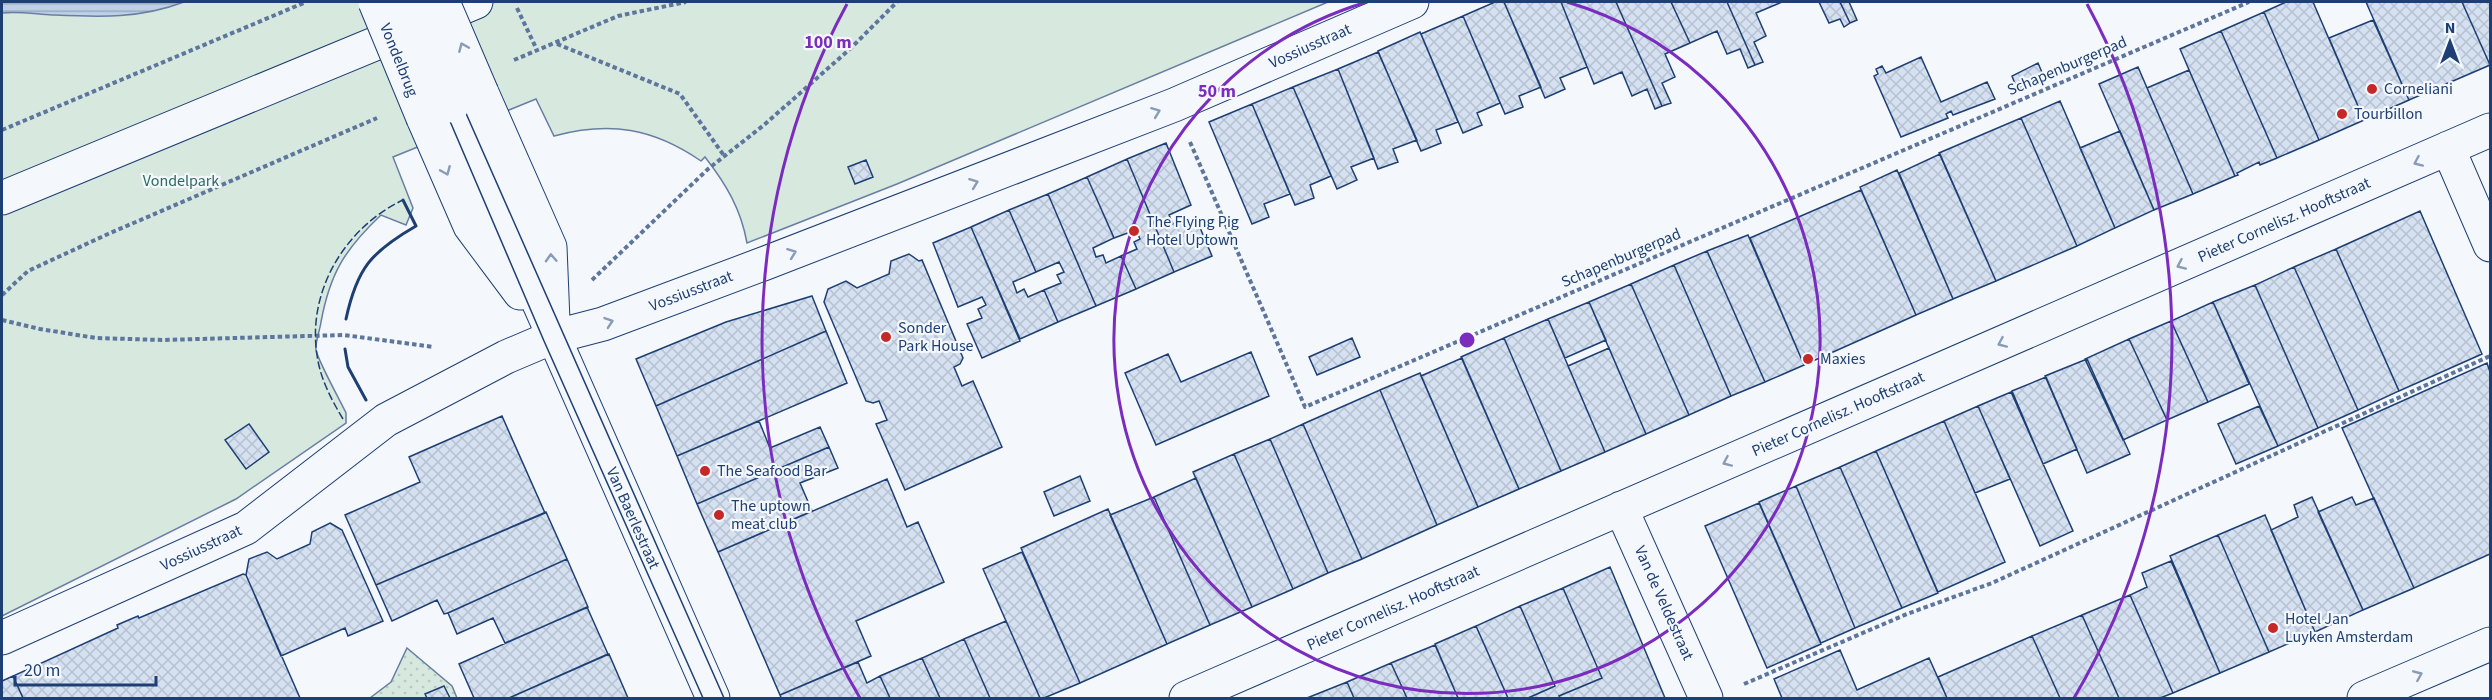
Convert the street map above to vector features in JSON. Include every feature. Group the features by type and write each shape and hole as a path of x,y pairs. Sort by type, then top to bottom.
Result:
{"street":[{"name":"Vondelbrug","path":"375,2 437,112"},
{"name":"Vondelbrug","path":"409,2 437,112"},
{"name":"Van Baerlestraat","path":"443,2 550,247 553,337"},
{"path":"2,198 476,2"},
{"name":"Vossiusstraat","path":"2,638 246,528 386,420 506,357 553,337 603,324 752,268 1174,105 1412,2"},
{"name":"Van Baerlestraat","path":"437,112 470,226 553,337 713,699"},
{"name":"Pieter Cornelisz. Hooftstraat","path":"1186,699 2490,130"},
{"path":"2448,148 2490,245"},
{"name":"Van de Veldestraat","path":"1622,508 1706,699"},
{"path":"2364,699 2490,644"}],"path":[{"path":"2,130 306,2"},
{"path":"514,2 537,50"},
{"path":"504,64 618,16 686,2"},
{"path":"590,282 708,169 851,48 897,2"},
{"name":"Schapenburgerpad","path":"1174,105 1305,407 2249,2"},
{"path":"556,44 680,94 724,157"},
{"path":"2,295 28,271 108,234 383,116"},
{"path":"2,321 96,338 162,340 344,335 437,348"},
{"path":"1742,684 1907,614 1992,583 2490,356"}],"green space":[{"name":"Vondelpark","path":"2,2 1328,2 897,184 747,243 732,197 705,157 701,161 666,141 630,130 594,129 554,136 536,99 393,157 413,208 406,225 381,215 358,239 334,276 316,343 321,363 346,413 346,423 236,499 2,616"},
{"path":"407,648 452,686 457,698 370,698 391,682"}],"water":[{"path":"2,2 184,2 135,14 103,16 2,13"}],"building":[{"path":"1495,2 1504,2 1541,87 1519,96 1523,107 1505,114 1463,16"},
{"path":"1504,2 1561,2 1587,67 1560,78 1565,89 1545,98"},
{"path":"1561,2 1616,2 1662,106 1655,109 1647,89 1632,96 1622,72 1594,84"},
{"path":"1616,2 1671,2 1690,43 1665,54 1675,77 1662,83 1671,103 1662,106"},
{"path":"1671,2 1727,2 1755,65 1748,68 1740,49 1727,54 1717,31 1690,43"},
{"path":"1727,2 1782,2 1756,13 1766,36 1754,42 1763,62 1755,65"},
{"path":"1819,2 1840,2 1850,23 1844,27 1840,19 1829,23"},
{"path":"1840,2 1849,2 1857,20 1850,23"},
{"path":"2286,2 2313,2 2364,120 2319,140 2264,12"},
{"path":"2366,2 2462,2 2490,65 2409,100"},
{"path":"2462,2 2490,2 2490,65"},
{"path":"2264,12 2319,140 2277,158 2221,31"},
{"path":"1463,16 1500,103 1477,113 1482,125 1463,133 1421,34"},
{"path":"2373,20 2409,100 2364,120 2329,38"},
{"path":"2221,31 2277,158 2260,165 2259,162 2235,176 2180,49"},
{"path":"1420,32 1458,122 1436,130 1441,143 1421,151 1378,51"},
{"path":"1378,52 1417,140 1393,149 1398,162 1378,169 1338,69"},
{"path":"1921,57 1941,102 1987,82 1995,99 1953,115 1951,111 1946,114 1948,118 1901,137 1874,76 1878,74 1876,69 1882,66 1886,73"},
{"path":"2038,63 2044,77 2017,89 2012,76"},
{"path":"2138,67 2193,194 2154,210 2099,84"},
{"path":"1338,69 1374,158 1351,167 1357,180 1337,189 1293,87"},
{"path":"2189,70 2235,176 2193,194 2147,88"},
{"path":"1293,87 1331,176 1310,185 1314,198 1295,205 1252,104"},
{"path":"2060,101 2115,228 2077,246 2021,118"},
{"path":"1252,104 1290,194 1264,204 1269,217 1252,224 1209,122"},
{"path":"2021,118 2077,246 1996,281 1939,153"},
{"path":"2120,131 2154,210 2115,228 2080,148"},
{"path":"1166,143 1191,205 1169,215 1173,224 1181,220 1184,228 1198,223 1212,256 1174,272 1127,159"},
{"path":"1940,154 1996,281 1953,299 1899,173"},
{"path":"1127,159 1174,272 1136,289 1121,256 1137,249 1134,242 1140,239 1136,230 1114,238 1087,177"},
{"path":"866,160 873,177 855,184 848,167"},
{"path":"1897,170 1953,299 1916,315 1860,187"},
{"path":"1087,177 1114,238 1093,248 1096,257 1103,255 1106,263 1121,256 1136,289 1096,306 1048,194"},
{"path":"1861,190 1916,315 1804,365 1750,238"},
{"path":"1048,194 1096,306 1058,322 1044,290 1061,283 1057,275 1064,272 1059,262 1036,272 1009,210"},
{"path":"1009,210 1036,272 1013,282 1017,293 1024,289 1028,297 1044,290 1058,322 1020,339 971,227"},
{"path":"2420,211 2482,354 2399,391 2336,249"},
{"path":"971,227 1020,341 982,358 967,324 982,318 978,309 986,305 982,297 958,307 933,243"},
{"path":"1748,235 1804,365 1765,382 1707,251"},
{"path":"2336,249 2399,391 2358,410 2294,267"},
{"path":"1707,251 1765,382 1731,396 1674,265"},
{"path":"909,254 919,261 922,260 963,358 960,364 954,367 962,386 973,381 1002,447 905,490 876,424 887,420 879,401 873,403 866,401 824,302 828,289 846,281 857,288 889,274 891,261"},
{"path":"1674,265 1731,396 1689,415 1631,284"},
{"path":"2294,267 2358,410 2318,428 2255,285"},
{"path":"1631,284 1689,415 1646,434 1589,302"},
{"path":"2255,285 2318,428 2278,446 2213,302"},
{"path":"812,296 826,331 656,406 636,359 726,322"},
{"path":"1589,302 1606,340 1565,358 1548,319"},
{"path":"2213,302 2249,384 2208,402 2171,321"},
{"path":"1548,319 1605,452 1561,471 1504,338"},
{"path":"2171,321 2208,402 2167,420 2129,339"},
{"path":"826,331 847,383 677,456 656,406"},
{"path":"1352,338 1360,357 1317,375 1309,357"},
{"path":"1504,338 1561,471 1519,489 1461,357"},
{"path":"2129,339 2167,420 2123,440 2085,359"},
{"path":"1609,348 1646,434 1605,452 1568,366"},
{"path":"1251,352 1269,396 1156,445 1125,373 1168,354 1181,382"},
{"path":"1462,358 1519,489 1478,507 1421,376"},
{"path":"2087,359 2130,454 2087,473 2045,376"},
{"path":"2487,363 2490,372 2490,554 2414,588 2342,428"},
{"path":"1420,373 1478,507 1437,525 1380,390"},
{"path":"2046,377 2077,449 2043,464 2012,391"},
{"path":"1380,390 1437,525 1362,559 1303,424"},
{"path":"2011,392 2073,531 2040,546 1978,406"},
{"path":"1978,406 2010,479 1975,493 1944,421"},
{"path":"2259,406 2278,446 2236,464 2218,424"},
{"path":"502,416 545,513 376,585 345,515 420,482 409,457"},
{"path":"759,421 770,448 820,427 829,447 697,504 677,456"},
{"path":"1944,421 2005,562 1938,592 1876,451"},
{"path":"249,424 269,452 246,469 225,440"},
{"path":"1303,424 1362,559 1328,573 1270,439"},
{"path":"1270,439 1328,573 1293,589 1234,454"},
{"path":"829,447 838,468 800,483 812,511 718,552 697,504"},
{"path":"1876,451 1938,593 1902,608 1840,467"},
{"path":"1234,454 1293,589 1252,607 1193,472"},
{"path":"1840,467 1902,608 1855,628 1796,486"},
{"path":"1080,476 1090,501 1054,516 1044,492"},
{"path":"1196,478 1252,607 1210,625 1154,497"},
{"path":"887,479 907,527 918,522 944,582 856,621 871,656 780,695 718,552"},
{"path":"1796,486 1855,628 1821,643 1759,502"},
{"path":"1154,497 1210,625 1167,644 1110,515"},
{"path":"2312,497 2363,610 2315,632 2271,530 2298,517 2294,505"},
{"path":"2352,497 2356,505 2374,498 2414,588 2363,610 2318,512"},
{"path":"1759,503 1821,644 1767,668 1705,526"},
{"path":"1108,509 1167,644 1080,683 1021,548"},
{"path":"546,512 567,559 448,613 444,614 437,600 392,621 376,585"},
{"path":"2265,515 2315,632 2269,652 2218,535"},
{"path":"330,523 342,530 383,621 348,636 345,628 281,656 246,575 249,559 267,552 277,559 310,544 312,532"},
{"path":"2218,535 2269,652 2220,673 2170,556"},
{"path":"1022,552 1080,683 1044,698 1040,698 983,569"},
{"path":"567,559 588,607 505,643 493,618 457,634 448,613"},
{"path":"2171,561 2220,673 2173,693 2130,595 2147,587 2142,573"},
{"path":"1610,567 1665,698 1560,698 1559,696 1602,678 1563,588"},
{"path":"243,574 246,575 300,698 23,698 13,676 118,628 117,625"},
{"path":"1563,588 1602,678 1559,696 1560,698 1528,698 1555,686 1520,606"},
{"path":"2130,595 2173,693 2160,698 2119,698 2082,615"},
{"path":"1520,606 1555,686 1528,698 1508,698 1476,626"},
{"path":"587,607 608,654 509,698 474,698 459,664"},
{"path":"2082,615 2119,698 2060,698 2032,636"},
{"path":"1006,621 1040,698 990,698 964,639"},
{"path":"1476,626 1508,698 1458,698 1435,644"},
{"path":"2032,636 2060,698 1947,698 1938,677"},
{"path":"964,639 990,698 940,698 922,658"},
{"path":"1435,645 1458,698 1407,698 1391,663"},
{"path":"1840,650 1857,690 1929,658 1947,698 1782,698 1774,679"},
{"path":"609,654 628,698 509,698"},
{"path":"922,658 940,698 890,698 880,676"},
{"path":"858,662 867,683 880,676 890,698 781,698 780,695"},
{"path":"1391,663 1407,698 1354,698 1347,682"},
{"path":"13,676 23,698 2,698 2,681"},
{"path":"1347,682 1354,698 1307,698"},
{"path":"444,686 450,698 427,698 425,694"}],"tram line":[{"path":"399,2 544,341 703,698"},
{"path":"419,2 724,698"}],"fence":[{"path":"343,419 334,404 318,364 315,331 318,307 335,263 348,244 364,226 403,200"}],"wall":[{"path":"346,319 355,287 368,263 388,244 416,226 403,200"},
{"path":"345,349 348,367 366,400"}],"place":[{"name":"Corneliani","path":"2372,89"},
{"name":"Tourbillon","path":"2342,114"},
{"name":"The Flying Pig Hotel Uptown","path":"1134,231"},
{"name":"Sonder Park House","path":"886,337"},
{"name":"Maxies","path":"1808,359"},
{"name":"The Seafood Bar","path":"705,471"},
{"name":"The uptown meat club","path":"719,515"},
{"name":"Hotel Jan Luyken Amsterdam","path":"2273,628"}]}
